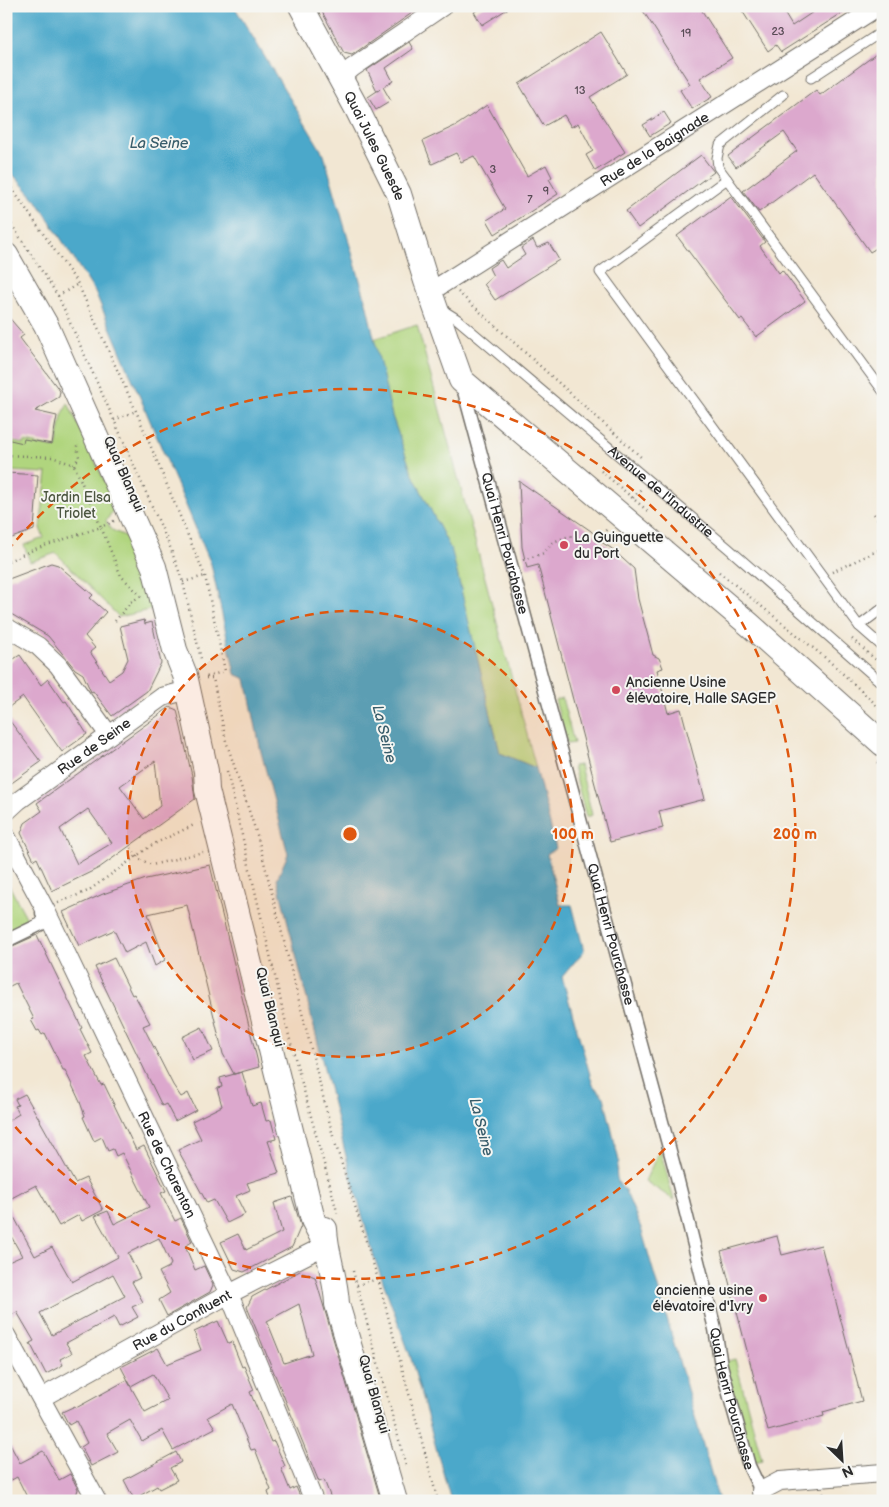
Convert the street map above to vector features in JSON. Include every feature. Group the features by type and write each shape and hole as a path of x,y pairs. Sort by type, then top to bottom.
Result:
{"main road":[{"name":"Quai Jules Guesde","path":"301,6 399,194 438,293"},
{"name":"Quai Blanqui","path":"6,254 27,288 42,297 52,312 163,562 186,651 186,682 206,771 213,781 224,817 296,1116 324,1217 326,1245 347,1288 349,1310 404,1501"},
{"name":"Quai Henri Pourchasse","path":"438,293 461,380"},
{"path":"461,380 816,682 883,744"},
{"name":"Quai Blanqui","path":"347,1288 336,1304 395,1501"}],"street":[{"path":"340,78 443,6"},
{"name":"Rue de la Baignade","path":"438,293 879,6"},
{"name":"Quai Henri Pourchasse","path":"461,380 677,1178 715,1329 725,1382 749,1466 763,1498"},
{"path":"6,627 38,646 58,665 108,735"},
{"name":"Rue de Seine","path":"6,812 18,801 162,696 186,682"},
{"name":"Rue de Charenton","path":"6,836 46,911 229,1294 314,1501"},
{"path":"6,941 41,924 44,921 42,913"},
{"name":"Rue du Confluent","path":"41,1398 229,1294 326,1245"},
{"path":"6,1335 94,1500"},
{"path":"763,1498 780,1481 883,1473"}],"lane":[{"path":"811,78 883,31"},
{"path":"783,95 720,145 717,158 718,167 883,391"},
{"path":"727,179 600,272 859,626 883,648"},
{"name":"Avenue de l'Industrie","path":"438,293 457,319 883,684"},
{"path":"859,626 883,608"}],"path":[{"path":"6,180 78,284 136,411 205,576 225,671 210,674 204,678 213,678 226,741 260,847 333,1136 378,1279 438,1501"},
{"path":"58,296 78,284"},
{"path":"438,293 460,294 656,470 596,541 569,536 553,542 544,554 510,564"},
{"path":"114,420 136,411"},
{"path":"6,455 52,457 74,466 121,576 146,601"},
{"path":"874,514 883,526"},
{"path":"6,562 35,549 117,520"},
{"path":"823,577 883,548"},
{"path":"183,582 205,576"},
{"path":"115,621 131,602 141,596"},
{"path":"59,903 88,891 152,845 203,821"},
{"path":"131,848 139,859 152,865 210,850"},
{"path":"347,1288 378,1279"}],"green space":[{"path":"417,325 536,768 500,753 452,552 412,473 392,416 374,339"},
{"name":"Jardin Elsa Triolet","path":"68,403 116,506 106,521 112,530 127,537 145,580 153,609 119,617 56,553 30,562 24,545 44,538 40,528 47,473 8,471 13,442 24,444 25,442 56,448 62,416"},
{"path":"562,698 574,743 567,744 555,700"},
{"path":"580,765 592,815 586,817 573,766"},
{"path":"6,880 31,926 6,938"},
{"path":"660,1149 674,1200 645,1181"},
{"path":"735,1359 762,1460 751,1463 724,1362"}],"water":[{"name":"La Seine","path":"6,6 234,6 324,155 365,298 392,416 412,473 452,552 500,753 536,768 556,848 547,854 560,905 572,905 584,951 562,977 593,1085 604,1097 619,1161 617,1173 619,1184 625,1190 641,1228 719,1501 451,1501 410,1355 374,1257 351,1176 277,879 288,854 261,752 246,679 235,674 211,564 96,294 37,201 6,167"}],"building":[{"path":"319,6 422,6 352,55 344,53"},
{"path":"484,6 512,6 482,25 474,12"},
{"path":"640,6 699,6 732,58 700,78 712,97 692,109 680,90 690,84"},
{"path":"739,6 780,6 792,26 822,6 853,6 781,52 776,45 768,51"},
{"path":"601,32 627,74 590,97 625,152 595,171 586,155 593,151 578,123 571,127 564,115 544,126 519,84"},
{"path":"409,42 413,49 386,68 393,81 383,87 391,101 376,110 368,97 377,91 367,70"},
{"path":"883,49 883,244 870,252 813,172 759,212 743,191 797,151 784,132 736,167 728,156 816,90 820,95"},
{"path":"487,105 527,176 546,165 552,177 549,179 558,194 495,234 487,220 505,209 474,156 461,162 456,153 432,164 423,141 457,125"},
{"path":"664,112 671,123 650,136 643,125"},
{"path":"701,155 714,172 638,228 626,211"},
{"path":"731,196 765,242 760,246 779,273 782,270 805,301 756,337 742,319 740,320 677,236"},
{"path":"533,240 537,248 549,243 559,260 495,300 484,284 493,276 489,268 501,260 506,268 525,255 521,248"},
{"path":"6,314 24,335 20,338 60,391 59,397 35,411 57,416 52,444 24,439 23,443 6,439"},
{"path":"7,473 38,475 34,530 6,540"},
{"name":"Ancienne Usine élévatoire, Halle SAGEP","path":"519,481 591,531 601,542 611,548 634,569 638,599 653,655 659,658 663,668 657,670 668,713 681,709 705,799 659,811 663,828 610,842 538,565 527,568 522,547"},
{"path":"51,563 58,565 93,595 90,598 106,612 85,636 95,648 90,652 109,680 122,671 128,659 120,626 144,620 145,624 152,622 161,663 147,691 112,716 93,691 91,692 83,674 75,669 48,636 6,611 6,580"},
{"path":"20,655 41,685 48,679 64,702 66,701 87,734 62,752 23,697 6,709 6,664"},
{"path":"170,707 177,710 192,776 195,799 99,868 52,891 37,858 34,860 21,833 25,823 42,811 37,803","holes":["155,761 160,806 144,819 120,786","88,809 112,843 77,864 60,829"]},
{"path":"6,716 41,762 6,787"},
{"path":"210,865 259,1067 234,1074 223,1054 187,905 148,914 165,960 155,966 146,942 125,953 114,930 79,946 63,912 103,894 146,879"},
{"path":"37,935 82,1028 80,1029 92,1053 86,1056 101,1085 104,1084 136,1150 144,1146 166,1191 161,1193 175,1221 181,1218 192,1242 185,1246 195,1270 204,1266 213,1285 210,1292 167,1316 159,1300 170,1293 159,1272 171,1264 159,1238 128,1253 140,1278 132,1282 143,1302 132,1307 138,1317 119,1327 114,1317 66,1343 72,1353 60,1359 63,1365 46,1374 30,1343 34,1341 17,1312 10,1316 6,1310 6,1263 22,1256 6,1227 6,1202 35,1256 52,1247 72,1282 118,1257 95,1216 108,1211 114,1224 149,1207 122,1153 116,1156 113,1149 108,1151 102,1137 94,1141 83,1117 85,1116 80,1102 65,1070 63,1070 45,1033 42,1035 39,1030 37,1031 31,1020 34,1019 16,983 6,988 6,949","holes":["113,1274 125,1296 52,1335 40,1313"]},
{"path":"114,958 132,995 134,994 150,1023 143,1026 173,1085 181,1097 188,1093 196,1110 175,1121 166,1104 162,1106 95,967"},
{"path":"202,1027 213,1051 193,1060 182,1037"},
{"path":"242,1072 252,1106 261,1103 266,1121 271,1120 276,1139 268,1141 279,1173 247,1183 250,1190 236,1196 245,1214 227,1223 214,1200 207,1203 178,1150 201,1139 192,1121 222,1106 217,1088 222,1087 220,1078"},
{"path":"25,1094 75,1183 86,1178 103,1210 82,1221 79,1215 59,1226 36,1185 6,1201 6,1122 19,1114 15,1106 18,1105 15,1099"},
{"path":"292,1197 301,1226 292,1247 244,1272 234,1269 221,1242 238,1234 246,1250 282,1232 274,1203"},
{"name":"ancienne usine élévatoire d'Ivry","path":"777,1236 782,1255 821,1245 862,1401 823,1412 824,1416 768,1431 721,1251"},
{"path":"300,1271 315,1277 381,1501 332,1501 324,1480 319,1482 247,1307 252,1297","holes":["299,1304 312,1354 284,1363 267,1321"]},
{"path":"218,1321 228,1343 232,1342 242,1367 244,1366 254,1390 250,1392 271,1442 274,1441 285,1466 281,1468 290,1490 296,1487 302,1501 265,1501 270,1498 268,1492 271,1490 255,1449 251,1450 232,1404 208,1417 215,1428 173,1450 162,1430 142,1441 130,1420 107,1433 118,1452 91,1466 81,1447 87,1443 76,1421 69,1425 62,1412 75,1406 76,1408 127,1380 145,1412 168,1400 153,1374 131,1386 121,1367 158,1348 167,1364 201,1350 194,1332"},
{"path":"6,1437 20,1463 43,1451 59,1480 70,1474 78,1489 76,1496 67,1501 29,1501 17,1477 6,1483"},
{"path":"176,1452 181,1462 170,1468 177,1480 159,1489 157,1486 134,1499 124,1480"}],"place":[{"name":"La Guinguette du Port","path":"564,545"},
{"name":"Ancienne Usine élévatoire, Halle SAGEP","path":"616,690"},
{"name":"ancienne usine élévatoire d'Ivry","path":"763,1298"}]}
